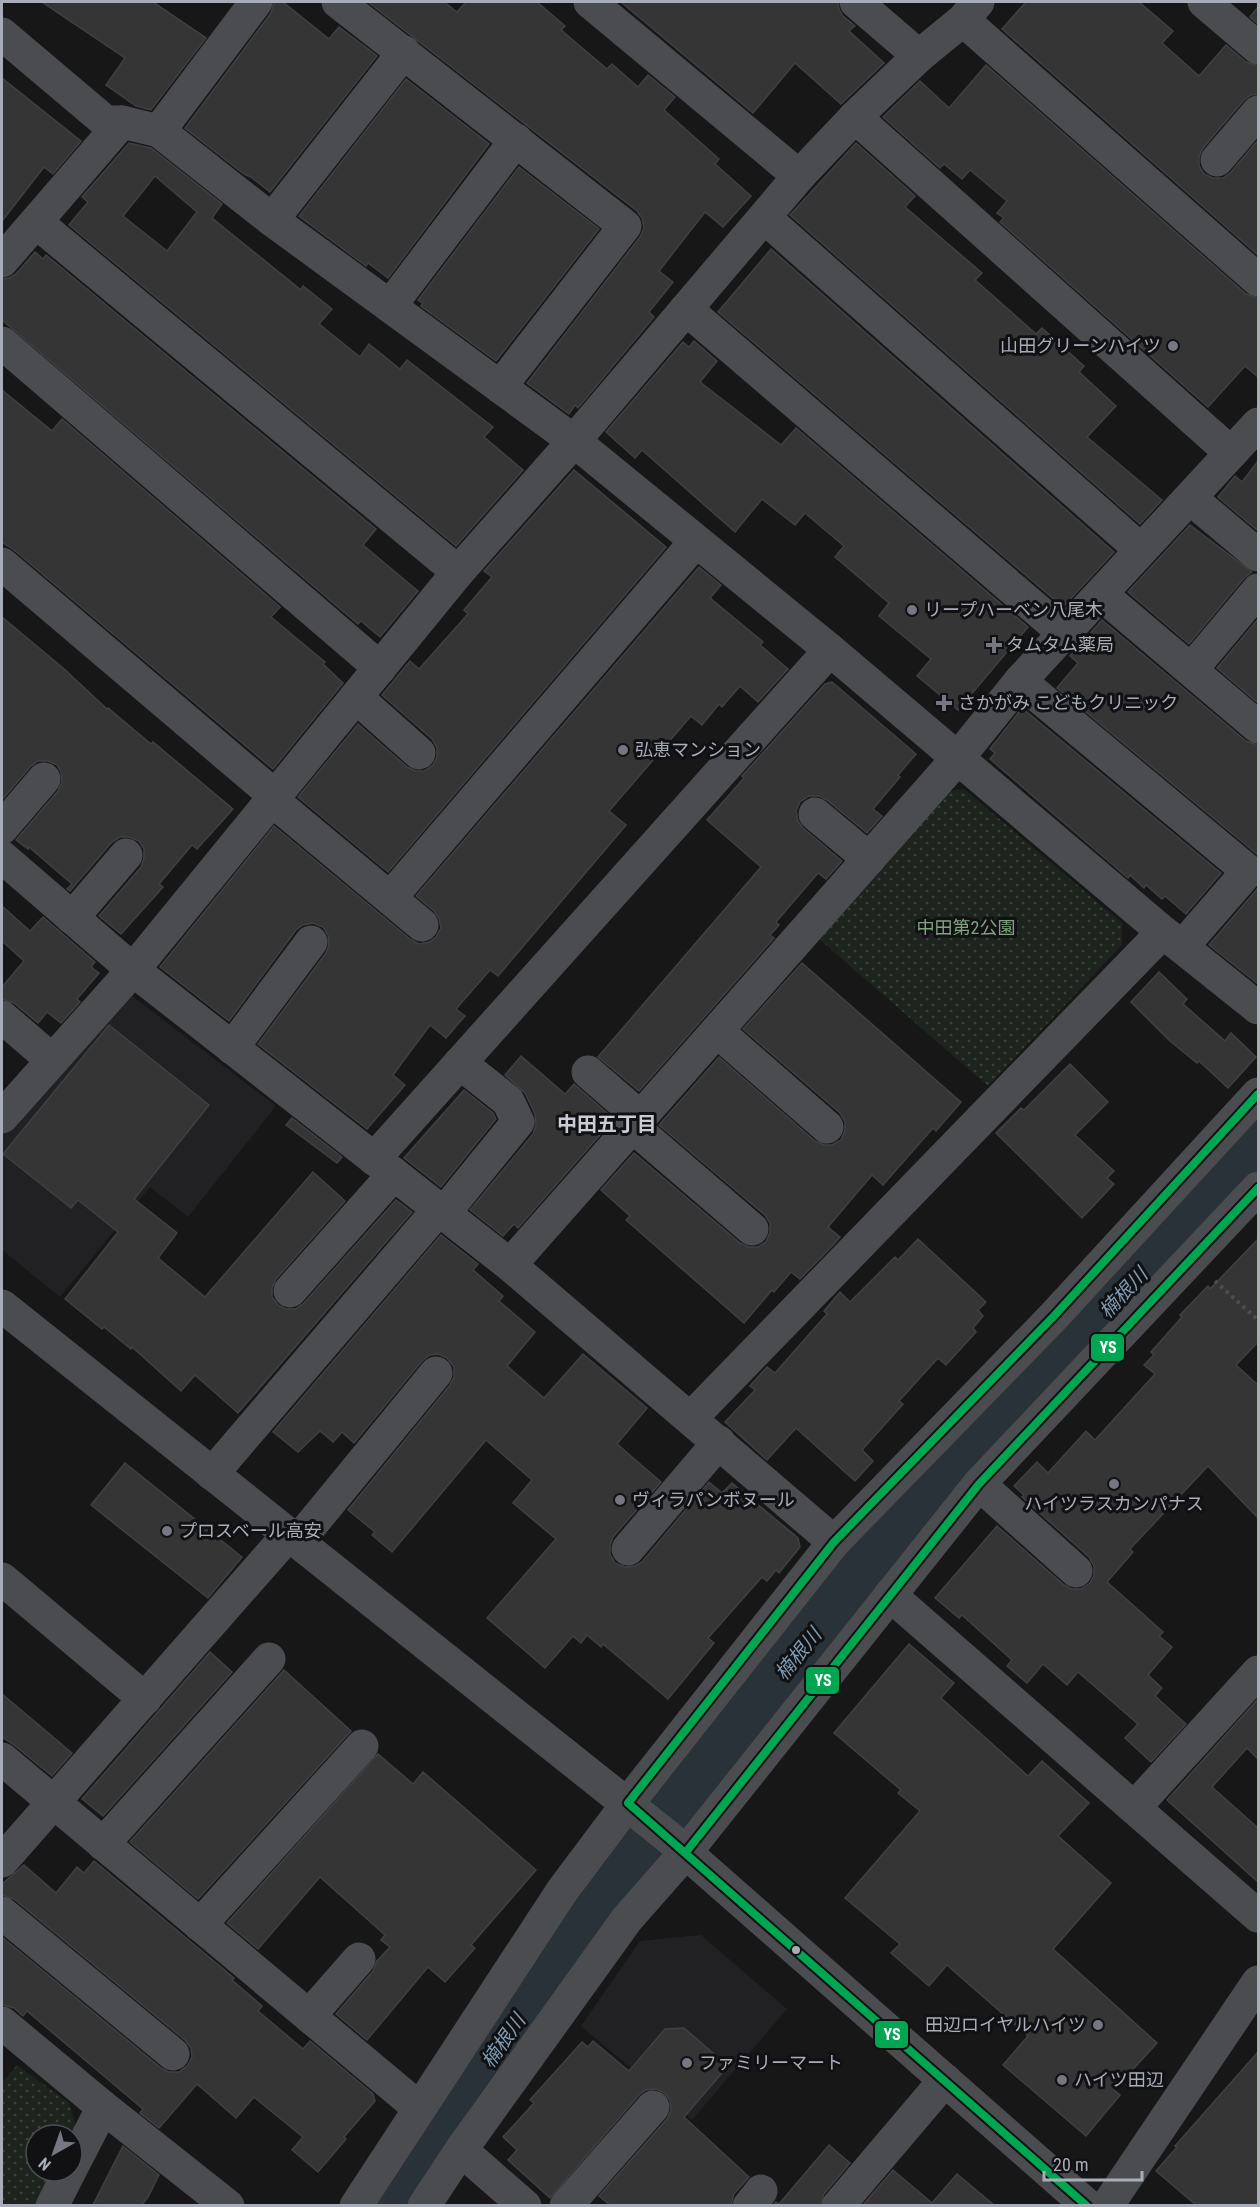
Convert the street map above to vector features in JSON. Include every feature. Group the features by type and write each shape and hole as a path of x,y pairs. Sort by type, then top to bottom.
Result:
{"street":[{"path":"159,131 256,2"},
{"path":"338,2 625,226 500,387"},
{"path":"590,2 799,176"},
{"path":"856,2 919,56"},
{"path":"1204,2 1258,48"},
{"path":"5,1106 52,1060 133,970 458,572 574,441 799,176 855,117 919,56 971,11 1258,280"},
{"path":"2,34 106,122 122,122 159,131 273,220 574,441 830,650 1172,939 1258,1008"},
{"path":"273,220 404,52"},
{"path":"1217,160 1258,112"},
{"path":"855,117 1232,453"},
{"path":"2,261 122,122"},
{"path":"390,306 516,140"},
{"path":"765,218 1141,550"},
{"path":"36,222 458,572"},
{"path":"686,309 1064,633"},
{"path":"2,343 380,668"},
{"path":"510,1265 957,759 1020,681 1258,424"},
{"path":"1190,498 1258,555"},
{"path":"390,898 696,541"},
{"path":"2,564 422,925"},
{"path":"1191,670 1258,590"},
{"path":"1101,594 1258,727"},
{"path":"290,1291 460,1063 830,650"},
{"path":"691,1418 1172,939 1248,871 1020,681"},
{"path":"356,697 419,753"},
{"path":"2,828 44,779"},
{"path":"815,814 869,859"},
{"path":"72,918 126,855"},
{"path":"2,857 133,970 510,1265 834,1542"},
{"path":"232,1048 311,942"},
{"path":"2,1017 52,1060"},
{"path":"717,1030 827,1126"},
{"path":"212,1474 518,1122 508,1101 460,1063"},
{"path":"588,1072 636,1122 752,1228"},
{"path":"424,2205 627,1919 657,1828 834,1542 1054,1316 1258,1094"},
{"path":"356,2205 562,1891 657,1828 890,1595 979,1484 1258,1188"},
{"path":"2,1306 657,1828 1088,2205"},
{"path":"2,1862 145,1699 293,1537 436,1373"},
{"path":"628,1549 718,1442"},
{"path":"979,1484 1076,1571"},
{"path":"2,1580 145,1699"},
{"path":"890,1595 1258,1916"},
{"path":"103,1844 269,1659"},
{"path":"1135,1807 1258,1672"},
{"path":"200,1925 362,1746"},
{"path":"2,1759 419,2108"},
{"path":"2,1913 174,2054"},
{"path":"309,2016 359,1959"},
{"path":"1107,2205 1258,1982"},
{"path":"2,2024 228,2205"},
{"path":"838,2205 945,2080"},
{"path":"84,2144 103,2107"},
{"path":"566,2205 653,2107"},
{"path":"461,2150 525,2205"},
{"path":"52,2205 64,2183"}],"path":[{"path":"1191,1259 1258,1320"}],"shaded area":[{"path":"131,995 276,1106 188,1217 150,1187 60,1297 2,1250 2,1130"},
{"path":"701,1935 787,2009 692,2120 581,2026 640,1941"}],"green space":[{"name":"中田第2公園","path":"964,789 1122,923 1122,945 988,1086 819,939 942,792"},
{"path":"17,2065 69,2103 75,2123 24,2123 24,2183 47,2183 35,2205 2,2206 2,2083"}],"building":[{"path":"42,2 153,2 206,38 151,110 136,106 106,85 125,58"},
{"path":"274,2 283,2 329,39 339,27 377,56 270,192 185,128 271,13"},
{"path":"368,2 444,2 457,12 466,2 537,2 565,26 561,30 607,69 612,64 638,87 648,75 675,97 664,110 719,159 715,164 751,196 723,227 705,212 659,271 673,282 649,312 654,317 578,408 575,405 569,414 527,383 640,237 644,228 642,218 637,211"},
{"path":"621,2 838,2 843,16 855,26 849,31 884,63 841,104 795,63 753,113"},
{"path":"1026,2 1139,2 1173,31 1162,43 1199,76 1226,45 1246,62 1258,66 1258,94 1251,95 1244,100 1203,148 1199,157 1199,166 1204,174 1213,178 1223,178 1231,172 1258,140 1258,255 1002,29"},
{"path":"1258,7 1258,24 1250,17"},
{"path":"986,65 1246,294 1258,298 1258,377 1245,366 1208,407 1000,222 1004,218 997,213 1007,201 970,170 962,179 944,164 940,168 883,117 920,81 949,108"},
{"path":"2,78 81,141 53,174 44,167 2,221"},
{"path":"406,79 489,144 388,278 368,263 366,266 299,216"},
{"path":"129,143 151,148 222,204 212,218 301,290 303,286 332,309 319,324 360,357 369,344 400,369 407,360 493,427 484,437 523,470 456,546 69,225 88,202 82,197","holes":["155,176 197,212 167,251 123,216"]},
{"path":"856,143 915,196 905,207 982,273 975,280 1036,334 1042,328 1084,366 1079,372 1116,406 1087,437 1162,500 1140,524 790,215"},
{"path":"519,167 599,229 496,361 421,306 423,303 418,300"},
{"path":"771,249 1114,552 1063,607 718,312"},
{"path":"35,252 43,259 46,255 376,529 363,545 418,591 380,637 361,621 358,624 2,320 2,279 16,274"},
{"path":"694,341 717,361 700,382 781,445 796,428 1028,627 958,710 917,676 931,659 879,616 889,603 835,557 844,546 805,513 795,525 762,499 735,532 642,450 635,458 606,432 683,342 689,347"},
{"path":"2,390 52,431 62,419 280,607 271,617 325,662 323,664 343,683 273,769 2,542"},
{"path":"1258,461 1258,531 1218,497 1235,476 1242,482"},
{"path":"574,470 666,547 388,872 298,797 358,724 407,767 416,771 424,771 433,765 437,757 437,748 432,739 382,695 410,661 419,669 468,614 464,610 492,577 484,571"},
{"path":"1190,525 1252,572 1244,578 1189,644 1128,592"},
{"path":"699,567 721,585 710,598 763,642 760,645 788,669 758,702 740,686 722,707 719,704 702,725 691,716 609,811 626,825 498,976 490,970 456,1009 465,1016 446,1038 430,1025 393,1075 405,1085 367,1129 258,1044 326,953 329,945 328,935 323,927 313,923 303,925 296,930 229,1021 160,967 274,826 410,939 419,944 429,942 436,937 441,928 439,918 416,896"},
{"path":"2,617 63,668 107,709 151,744 153,742 233,809 197,849 192,845 159,884 163,887 121,934 99,916 141,867 144,849 139,841 129,837 120,837 112,842 70,891 67,889 72,884 29,847 28,849 16,840 58,791 62,782 61,772 57,765 48,761 38,761 30,767 2,800"},
{"path":"1258,619 1258,703 1217,668"},
{"path":"1102,620 1246,741 1258,745 1258,855 1057,688 1078,663 1070,656"},
{"path":"832,682 916,754 873,809 882,816 867,833 819,796 809,796 800,802 796,811 798,821 803,828 842,861 826,879 818,873 776,922 779,925 770,935 774,938 639,1091 598,1057 761,867 707,820 744,778 742,776 825,684"},
{"path":"1022,708 1221,873 1186,914 1165,896 1162,899 1146,885 1144,888 1130,875 1128,878 990,759 995,753 990,749"},
{"path":"1258,888 1258,984 1209,945"},
{"path":"2,906 30,931 43,917 95,962 91,967 99,973 77,999 80,1002 61,1023 47,1012 38,1023 14,1003 2,999 2,987 24,961 2,941"},
{"path":"802,963 961,1102 936,1131 933,1128 883,1185 872,1175 828,1227 840,1237 800,1279 791,1272 744,1323 626,1220 630,1216 601,1190 634,1153 740,1243 749,1247 758,1247 766,1242 770,1232 770,1223 765,1215 659,1125 719,1057 815,1141 824,1145 832,1145 841,1140 845,1122 840,1113 743,1029"},
{"path":"1159,972 1187,999 1183,1004 1225,1041 1231,1033 1256,1057 1228,1088 1199,1061 1197,1063 1170,1041 1131,1002"},
{"path":"109,1025 209,1105 134,1199 177,1233 158,1258 205,1297 313,1172 345,1201 276,1279 272,1288 272,1297 278,1305 286,1309 295,1309 304,1303 396,1200 412,1212 238,1413 195,1375 181,1391 132,1347 131,1349 104,1327 102,1329 65,1299 118,1232 78,1200 71,1208 3,1154"},
{"path":"521,1056 565,1094 574,1084 614,1119 518,1228 514,1224 503,1236 470,1210 533,1134 536,1125 535,1114 525,1093 505,1075"},
{"path":"1070,1064 1108,1102 1075,1135 1114,1171 1107,1178 1114,1184 1082,1218 996,1133 1021,1108 1024,1110"},
{"path":"464,1090 493,1113 496,1119 441,1187 404,1158"},
{"path":"292,1118 342,1157 337,1163 286,1125"},
{"path":"441,1235 478,1264 473,1270 503,1296 499,1301 535,1332 507,1366 544,1398 583,1354 647,1408 617,1444 661,1482 613,1537 610,1555 615,1563 625,1567 635,1566 642,1562 709,1482 722,1493 732,1483 798,1538 800,1547 779,1573 776,1570 767,1581 762,1577 708,1638 714,1643 668,1699 603,1644 601,1647 587,1635 581,1643 573,1636 545,1668 487,1618 556,1539 513,1503 532,1480 486,1440 392,1552 372,1535 375,1532 348,1510 450,1385 454,1377 454,1367 447,1358 438,1354 430,1355 422,1361 354,1443 342,1432 333,1442 320,1431 298,1452 273,1432"},
{"path":"918,1239 986,1302 978,1310 983,1316 973,1328 976,1332 946,1365 938,1358 899,1401 903,1404 862,1450 873,1461 855,1481 796,1428 767,1460 725,1422 755,1390 750,1386 767,1367 775,1373 827,1314 824,1311 840,1292 850,1302 895,1257 898,1260"},
{"path":"1258,1239 1258,1342 1236,1365 1258,1385 1258,1518 1208,1466 1130,1549 1133,1552 1107,1582 1163,1632 1159,1636 1172,1647 1148,1675 1162,1688 1155,1696 1186,1724 1151,1762 1125,1738 1138,1724 1078,1672 1067,1685 1043,1664 1027,1683 1007,1666 1012,1660 962,1615 959,1618 935,1598 997,1526 1064,1585 1072,1589 1081,1589 1090,1583 1094,1575 1094,1566 1089,1557 1022,1497 1024,1495 1014,1486 1037,1462 1048,1473 1086,1431 1095,1440 1155,1374 1144,1365 1154,1355 1151,1352 1182,1317 1180,1315 1208,1286 1210,1289"},
{"name":"プロスベール高安","path":"125,1463 242,1557 208,1598 91,1505"},
{"path":"909,1644 954,1683 941,1698 1028,1776 1042,1761 1089,1803 1058,1836 1111,1883 1053,1949 1157,2043 1114,2090 1120,2095 1086,2136 1003,2065 1028,2036 947,1965 929,1986 891,1953 900,1944 845,1898 920,1811 898,1793 901,1790 834,1733"},
{"path":"210,1652 232,1672 103,1816 82,1799"},
{"path":"284,1670 351,1731 198,1899 130,1842"},
{"path":"2,1694 72,1753 52,1776 2,1737"},
{"path":"1258,1699 1258,1759 1247,1748 1212,1787 1258,1828 1258,1882 1167,1800"},
{"path":"378,1754 413,1784 423,1772 536,1870 471,1945 475,1948 445,1982 428,1967 367,2040 336,2014 373,1971 377,1961 390,1947 381,1940 385,1935 320,1877 258,1949 227,1923"},
{"path":"94,1861 234,1978 232,1980 262,2006 258,2011 303,2049 310,2041 373,2094 375,2101 318,2172 292,2150 303,2137 254,2097 236,2118 197,2084 159,2128 140,2113 143,2109 27,2011 23,2016 14,2008 2,2005 2,1937 161,2068 169,2072 179,2072 188,2065 192,2057 191,2048 185,2040 14,1899 2,1895 2,1884 24,1865 56,1893 77,1867 84,1873"},
{"path":"684,2028 728,2066 684,2117 749,2177 734,2194 731,2205 610,2205 599,2196 667,2119 671,2110 670,2100 665,2093 656,2089 646,2090 639,2095 550,2198 508,2160 517,2150 503,2137 534,2103 530,2100 582,2042 588,2047 593,2041 629,2071 665,2029"},
{"path":"1258,2052 1258,2205 1196,2205 1156,2171 1177,2147 1175,2146"},
{"path":"829,2145 850,2163 824,2194 820,2205 773,2205 776,2202 779,2204"},
{"path":"123,2146 159,2175 148,2197 142,2205 93,2205"},
{"path":"893,2170 932,2203 957,2174 994,2205 863,2205"}],"waterway":[{"name":"楠根川","path":"391,2206 501,2043 623,1873 866,1569 953,1472 1258,1147"}],"transit line":[{"name":"YS","path":"1087,2206 628,1803 834,1542 1054,1316 1258,1094"},
{"name":"YS","path":"686,1852 979,1484 1258,1188"}],"place":[{"name":"山田グリーンハイツ","path":"1173,346"},
{"name":"リープハーベン八尾木","path":"912,610"},
{"name":"タムタム薬局","path":"994,645"},
{"name":"さかがみ こどもクリニック","path":"944,703"},
{"name":"弘恵マンション","path":"623,750"},
{"name":"ハイツラスカンパナス","path":"1114,1484"},
{"name":"ヴィラパンボヌール","path":"620,1500"},
{"name":"プロスベール高安","path":"167,1531"},
{"name":"田辺ロイヤルハイツ","path":"1098,2025"},
{"name":"ファミリーマート","path":"687,2063"},
{"name":"ハイツ田辺","path":"1062,2080"}],"district":[{"name":"中田五丁目","path":"607,1124"}]}
